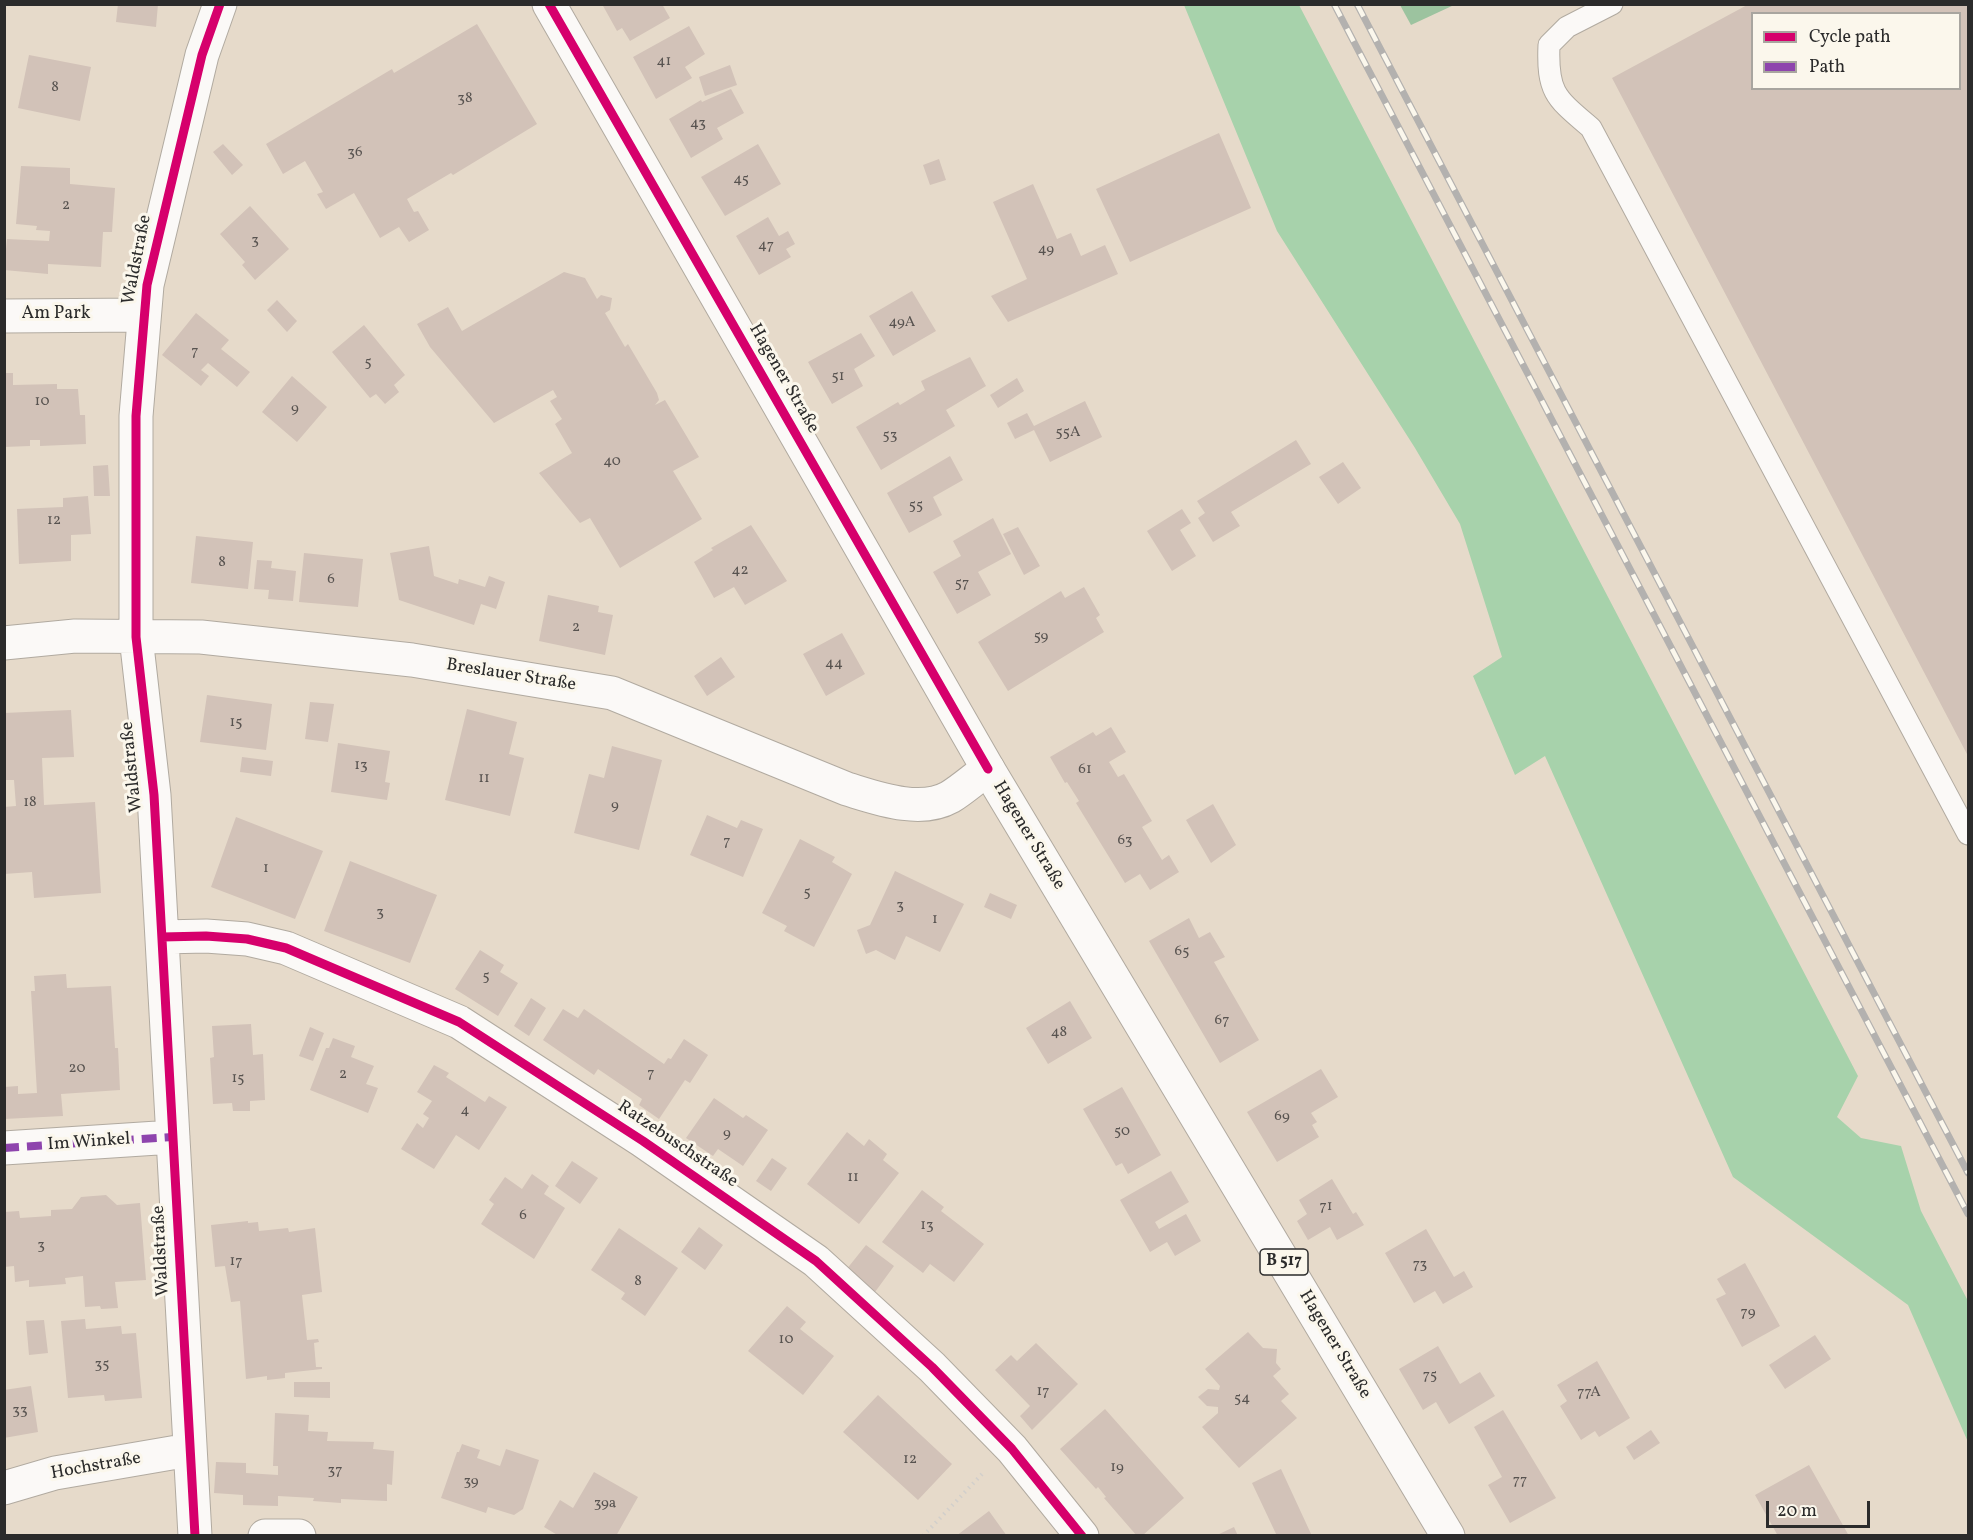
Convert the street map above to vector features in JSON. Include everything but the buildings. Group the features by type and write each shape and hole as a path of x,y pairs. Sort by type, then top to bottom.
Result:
{"street":[{"name":"Waldstraße","path":"195,1536 154,795 136,637 136,416 147,285 199,66 220,4"},
{"name":"Hagener Straße","path":"549,4 988,770 1448,1536"},
{"name":"Am Park","path":"4,316 144,315"},
{"name":"Breslauer Straße","path":"4,644 75,636 201,637 412,660 612,693 847,789 878,798 908,803 933,804 948,798 988,770"},
{"name":"Ratzebuschstraße","path":"162,937 206,936 247,939 286,948 459,1022 644,1140 816,1261 932,1367 1004,1441 1082,1536"},
{"name":"Im Winkel","path":"4,1148 173,1137"},
{"name":"Hochstraße","path":"4,1488 55,1473 189,1450"},
{"path":"265,1536 299,1536"}],"lane":[{"path":"1612,4 1567,27 1549,45 1548,73 1559,100 1591,128 1968,834"}],"path":[{"path":"923,1536 985,1471"}],"green space":[{"path":"1184,5 1299,5 1858,1076 1837,1117 1861,1138 1901,1146 1921,1211 1968,1301 1968,1442 1908,1305 1733,1177 1545,756 1515,775 1473,676 1502,657 1460,524 1415,448 1277,231"},
{"path":"1400,5 1454,5 1411,25"}],"railway":[{"path":"1334,4 1968,1214"},
{"path":"1357,4 1968,1173"}],"marked path":[{"path":"4,1148 173,1137"}],"cycle path":[{"path":"195,1536 154,795 136,637 136,416 147,285 202,55 220,4"},
{"path":"549,4 988,769"},
{"path":"162,937 206,936 247,939 286,948 459,1022 643,1141 816,1261 932,1367 1012,1449 1082,1536"}]}
